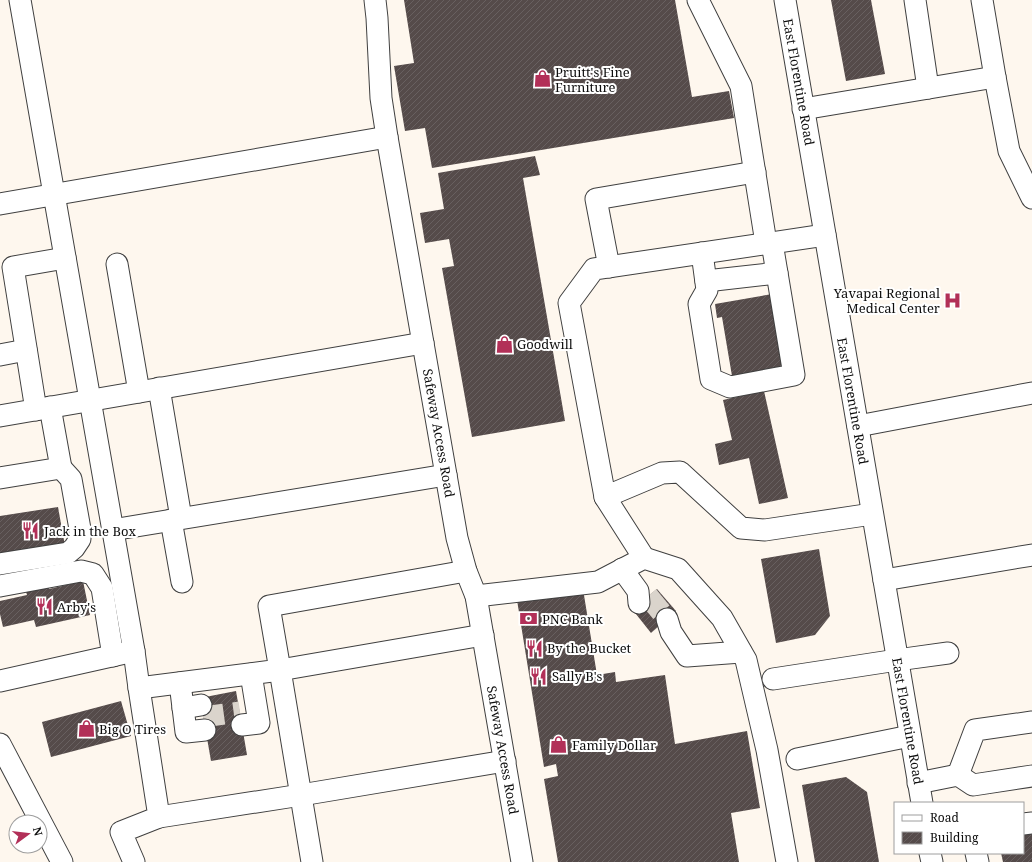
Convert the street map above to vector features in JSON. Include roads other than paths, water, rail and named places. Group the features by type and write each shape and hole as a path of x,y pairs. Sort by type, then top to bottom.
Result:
{"street":[{"path":"20,0 134,651 159,817"},
{"name":"Safeway Access Road","path":"375,0 381,98 387,137 446,475 466,571 476,596 522,862"},
{"path":"698,0 741,86 755,172 769,243 777,273 794,375 730,387 710,379 699,304 707,290 702,253"},
{"name":"East Florentine Road","path":"785,0 920,793"},
{"path":"915,0 928,88"},
{"path":"982,0 1009,151 1032,198"},
{"path":"804,109 995,78"},
{"path":"0,204 387,137"},
{"path":"609,267 596,199 755,172"},
{"path":"787,862 767,750 746,660 722,618 678,569 644,558 606,497 569,302 594,269 825,235"},
{"path":"0,564 68,553 74,548 80,538 80,529 71,478 61,468 26,350 13,267 65,258"},
{"path":"117,264 149,390 176,519 182,582"},
{"path":"706,281 777,273"},
{"path":"0,416 423,343"},
{"path":"0,355 26,350"},
{"path":"858,426 1032,393"},
{"path":"0,478 61,468"},
{"path":"606,497 662,473 680,472 741,528 765,530 872,514"},
{"path":"112,530 446,475"},
{"path":"884,580 1032,554"},
{"path":"476,596 598,582 644,558"},
{"path":"622,569 642,597"},
{"path":"0,586 81,571 93,574 102,588 113,656"},
{"path":"312,862 269,606 466,571"},
{"path":"665,626 687,656 741,652"},
{"path":"139,688 280,670 483,635"},
{"path":"0,681 134,651"},
{"path":"773,679 948,653"},
{"path":"248,711 250,674"},
{"path":"180,683 194,719"},
{"path":"920,793 958,775 975,730 1032,722"},
{"path":"797,759 910,736"},
{"path":"0,744 62,862"},
{"path":"134,862 121,832 159,817 505,761"},
{"path":"958,775 973,785 1032,776"}],"tunnel":[{"path":"648,596 667,619"},
{"path":"203,717 240,712"}],"place":[{"name":"Pruitt's Fine Furniture","path":"542,79"},
{"name":"Yavapai Regional Medical Center","path":"953,300"},
{"name":"Goodwill","path":"504,344"},
{"name":"Jack in the Box","path":"31,531"},
{"name":"Arby's","path":"44,607"},
{"name":"PNC Bank","path":"529,619"},
{"name":"By the Bucket","path":"534,648"},
{"name":"Sally B's","path":"539,676"},
{"name":"Big O Tires","path":"86,729"},
{"name":"Family Dollar","path":"559,745"}]}
